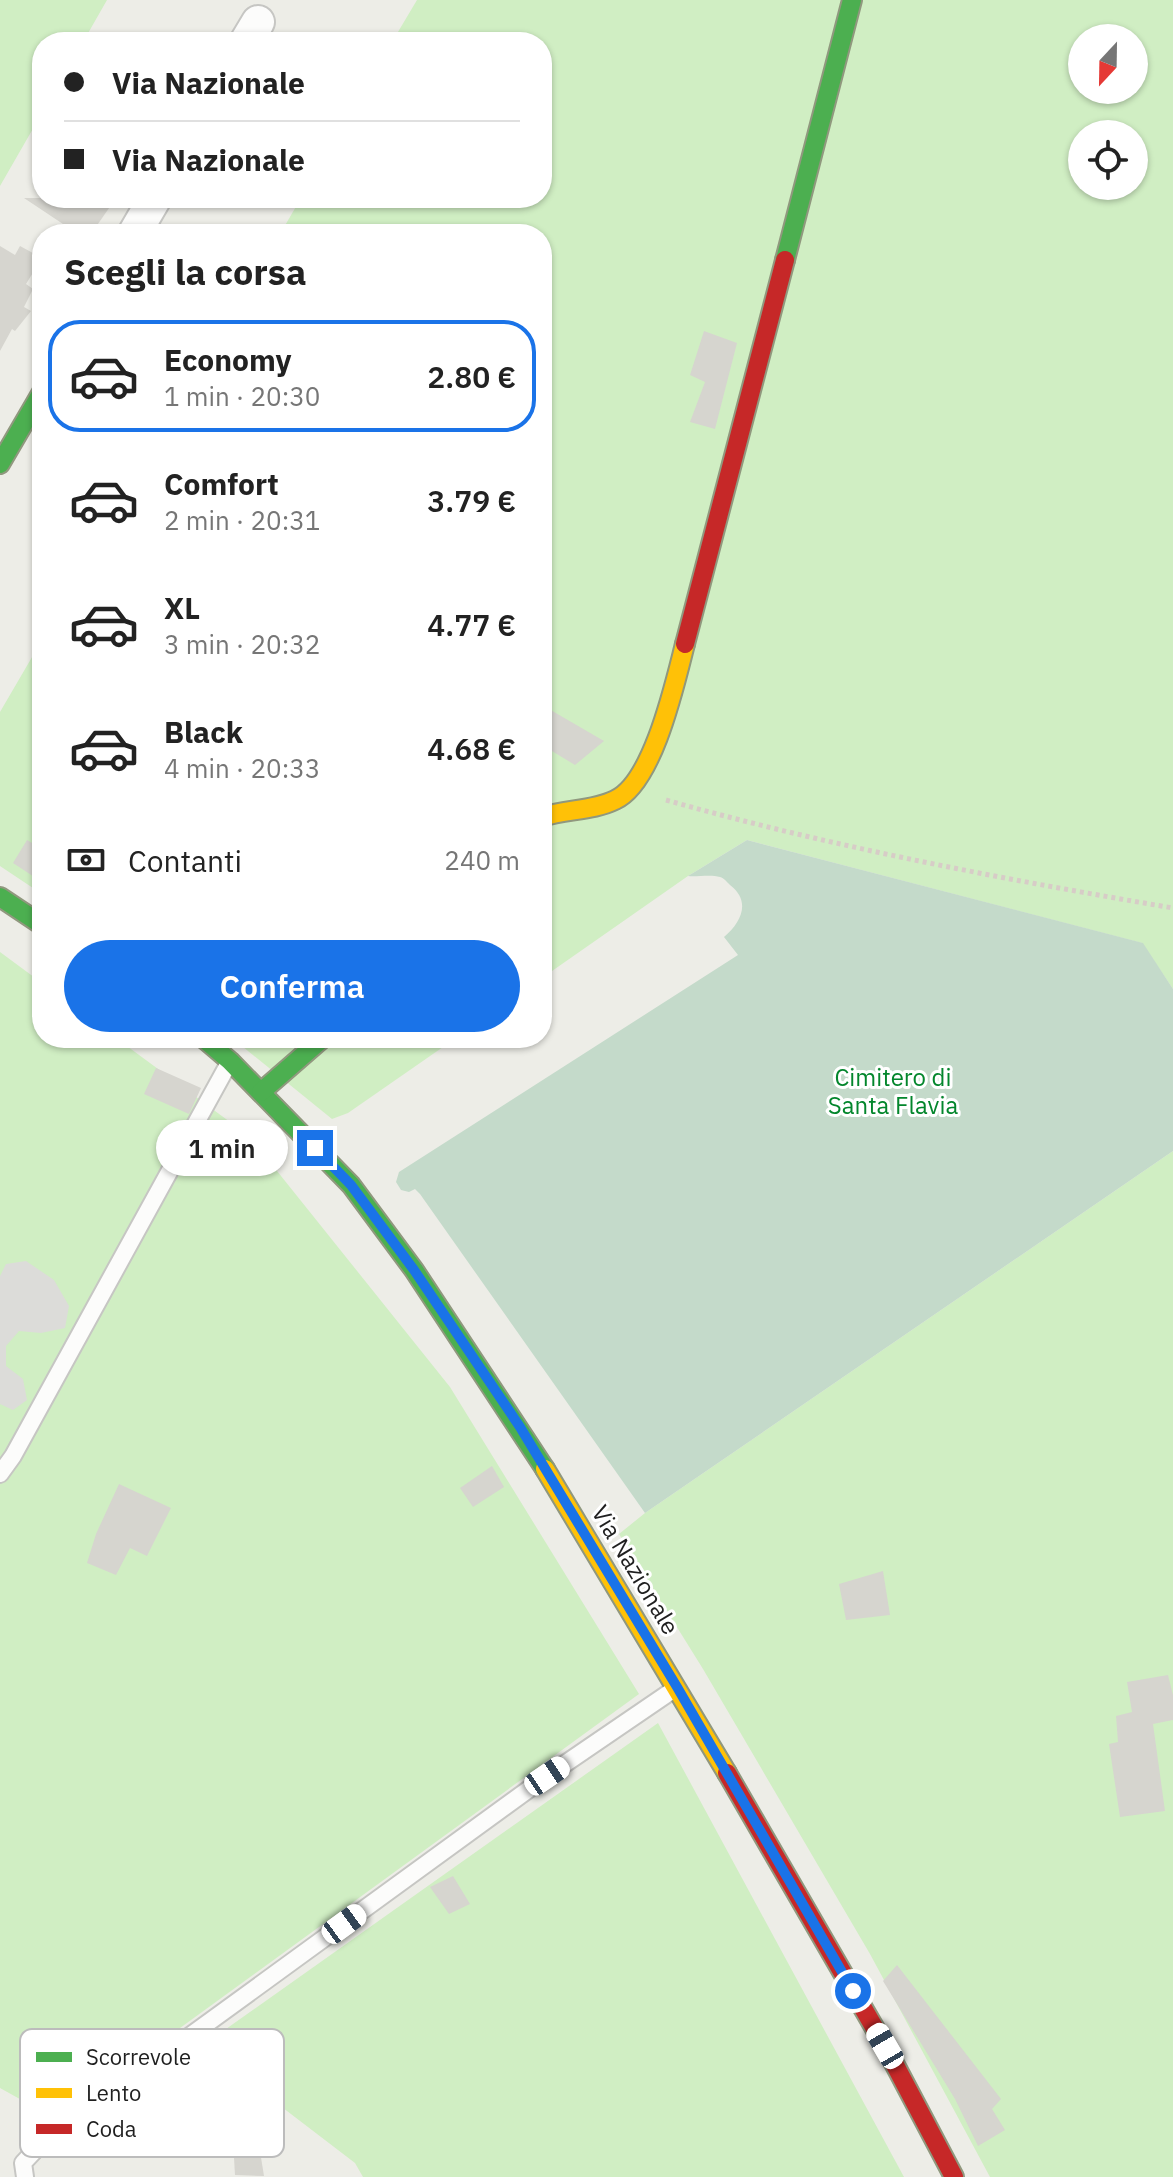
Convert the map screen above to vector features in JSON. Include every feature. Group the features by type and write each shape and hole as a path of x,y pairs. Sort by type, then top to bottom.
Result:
{"main road":[{"path":"552,813 619,799 647,767 675,684 852,0"},
{"path":"0,464 32,409"},
{"path":"0,897 32,918"},
{"name":"Via Nazionale","path":"215,1048 351,1185 414,1270 520,1427 677,1687 877,2032 954,2177"},
{"path":"261,1092 315,1048"}],"lane":[{"path":"0,1474 13,1456 230,1061"},
{"path":"199,2029 547,1776 677,1687"},
{"path":"25,2177 23,2163 29,2157"}],"path":[{"path":"628,789 809,838 1173,908"}],"green space":[{"path":"0,0 107,0 89,32 32,32 32,130 0,186"},
{"path":"417,0 1173,0 1173,989 1142,943 747,840 688,876 552,971 552,224 286,224 295,208 552,208 552,32 398,32"},
{"path":"32,657 32,887 0,866 0,712"},
{"name":"Cimitero di Santa Flavia","path":"747,840 1143,943 1173,989 1173,1151 645,1513 420,1194 415,1189 409,1192 401,1190 396,1182 399,1172 738,955 724,937 742,911 737,891 720,877 688,876"},
{"path":"0,952 32,976 32,1048 130,1048 249,1136 450,1387 639,1694 179,2029 20,2029 20,2099 0,2088"},
{"path":"244,1048 442,1048 348,1113 332,1119"},
{"path":"1173,1151 1173,2177 990,2177 870,1954 703,1669 619,1534 645,1513"},
{"path":"658,1723 904,2177 363,2177 355,2163 284,2109 284,2029 226,2029"}],"shaded area":[{"path":"26,1261 54,1280 69,1306 65,1328 41,1333 19,1331 6,1346 6,1366 23,1379 27,1400 13,1410 0,1404 0,1276 6,1264"}],"building":[{"path":"39,208 109,208 98,224 63,224"},
{"path":"0,246 15,255 20,246 32,253 32,274 26,284 32,291 24,307 31,311 15,331 12,329 0,351"},
{"path":"704,331 737,343 715,429 690,422 705,382 690,375"},
{"path":"552,711 604,741 575,765 552,751"},
{"path":"27,840 32,843 32,875 13,863"},
{"path":"156,1068 201,1088 189,1114 144,1094"},
{"path":"492,1466 504,1487 473,1507 460,1488"},
{"path":"119,1484 171,1508 147,1556 130,1548 116,1575 87,1563 96,1534"},
{"path":"883,1571 890,1615 846,1620 839,1584"},
{"path":"1168,1675 1173,1695 1173,1720 1153,1724 1165,1811 1120,1817 1109,1744 1118,1742 1116,1716 1132,1712 1127,1682"},
{"path":"453,1876 470,1904 449,1914 430,1887"},
{"path":"897,1965 1001,2099 992,2109 1005,2130 978,2146 955,2099 883,1981"},
{"path":"234,2157 261,2157 264,2176 235,2175"}],"traffic: fast":[{"path":"785,260 852,0"},
{"path":"0,464 32,409"},
{"path":"0,897 32,918"},
{"path":"215,1048 351,1185 414,1270 545,1469"},
{"path":"261,1092 312,1048"}],"traffic: slow":[{"path":"552,815 606,804 629,790 641,774 660,730 685,644"},
{"path":"545,1469 727,1773"}],"traffic: jam":[{"path":"685,644 785,260"},
{"path":"727,1773 885,2046 954,2177"}],"route":[{"path":"315,1148 351,1185 414,1270 520,1427 677,1687 853,1991"}]}
